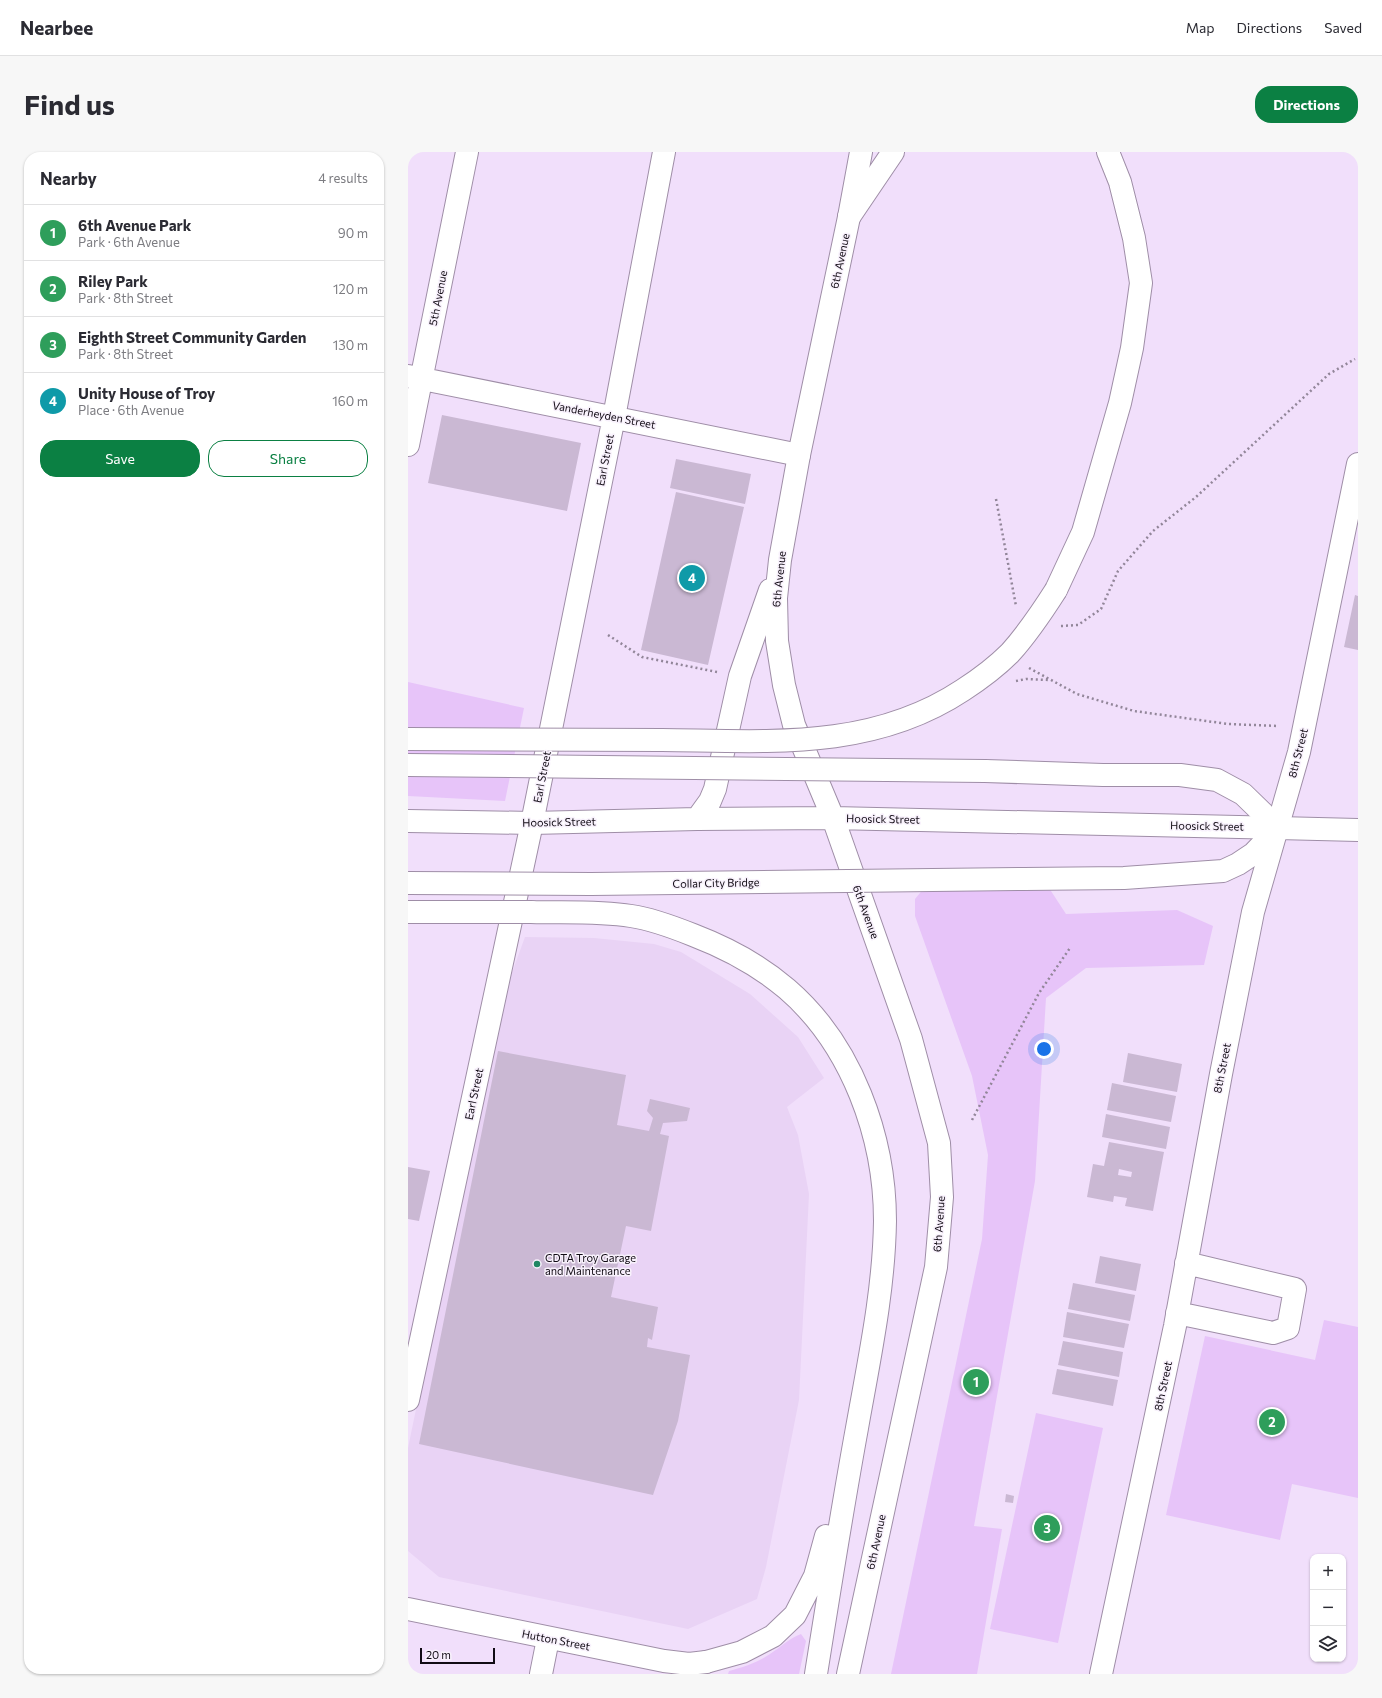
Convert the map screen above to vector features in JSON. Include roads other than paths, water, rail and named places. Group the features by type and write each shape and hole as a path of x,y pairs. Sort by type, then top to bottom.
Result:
{"main road":[{"name":"5th Avenue","path":"408,445 415,377 467,152"},
{"name":"Earl Street","path":"408,1400 532,822 614,417 664,152"},
{"name":"6th Avenue","path":"848,1674 936,1267 942,1197 939,1143 912,1039 833,818 802,748 784,685 777,641 776,598 780,560 799,454 850,217 861,152"},
{"path":"850,217 893,152"},
{"path":"1094,152 1120,182"},
{"path":"408,739 788,741 830,737 870,730 910,719 946,702 981,679 1009,654 1034,624 1056,590 1082,532 1120,403 1132,348 1141,283 1134,238 1120,182 1108,152"},
{"name":"Vanderheyden Street","path":"415,377 799,454"},
{"name":"8th Street","path":"1101,1674 1177,1313 1221,1074 1253,912 1278,828 1303,734 1358,464"},
{"path":"697,819 710,801 715,789 740,676 780,560"},
{"path":"408,765 985,771 1103,775 1180,775 1217,780 1243,794 1278,828"},
{"name":"Hoosick Street","path":"408,821 532,822 833,818 1358,830"},
{"name":"Collar City Bridge","path":"408,883 591,884 1124,878 1223,871 1238,864 1253,854 1278,828"},
{"path":"408,912 609,914 633,916 673,927 735,953 787,989 828,1034 849,1069 866,1107 877,1147 883,1184 885,1221 876,1316 816,1674"},
{"path":"1177,1313 1273,1333 1288,1328 1296,1289 1186,1264"},
{"name":"Hutton Street","path":"408,1609 664,1661 708,1668 773,1636 795,1615 815,1576 856,1429"},
{"path":"541,1674 548,1638"}],"place":[{"name":"Unity House of Troy","path":"692,578"},
{"name":"CDTA Troy Garage and Maintenance","path":"537,1264"},
{"name":"6th Avenue Park","path":"976,1382"},
{"name":"Riley Park","path":"1272,1422"},
{"name":"Eighth Street Community Garden","path":"1047,1528"}]}
